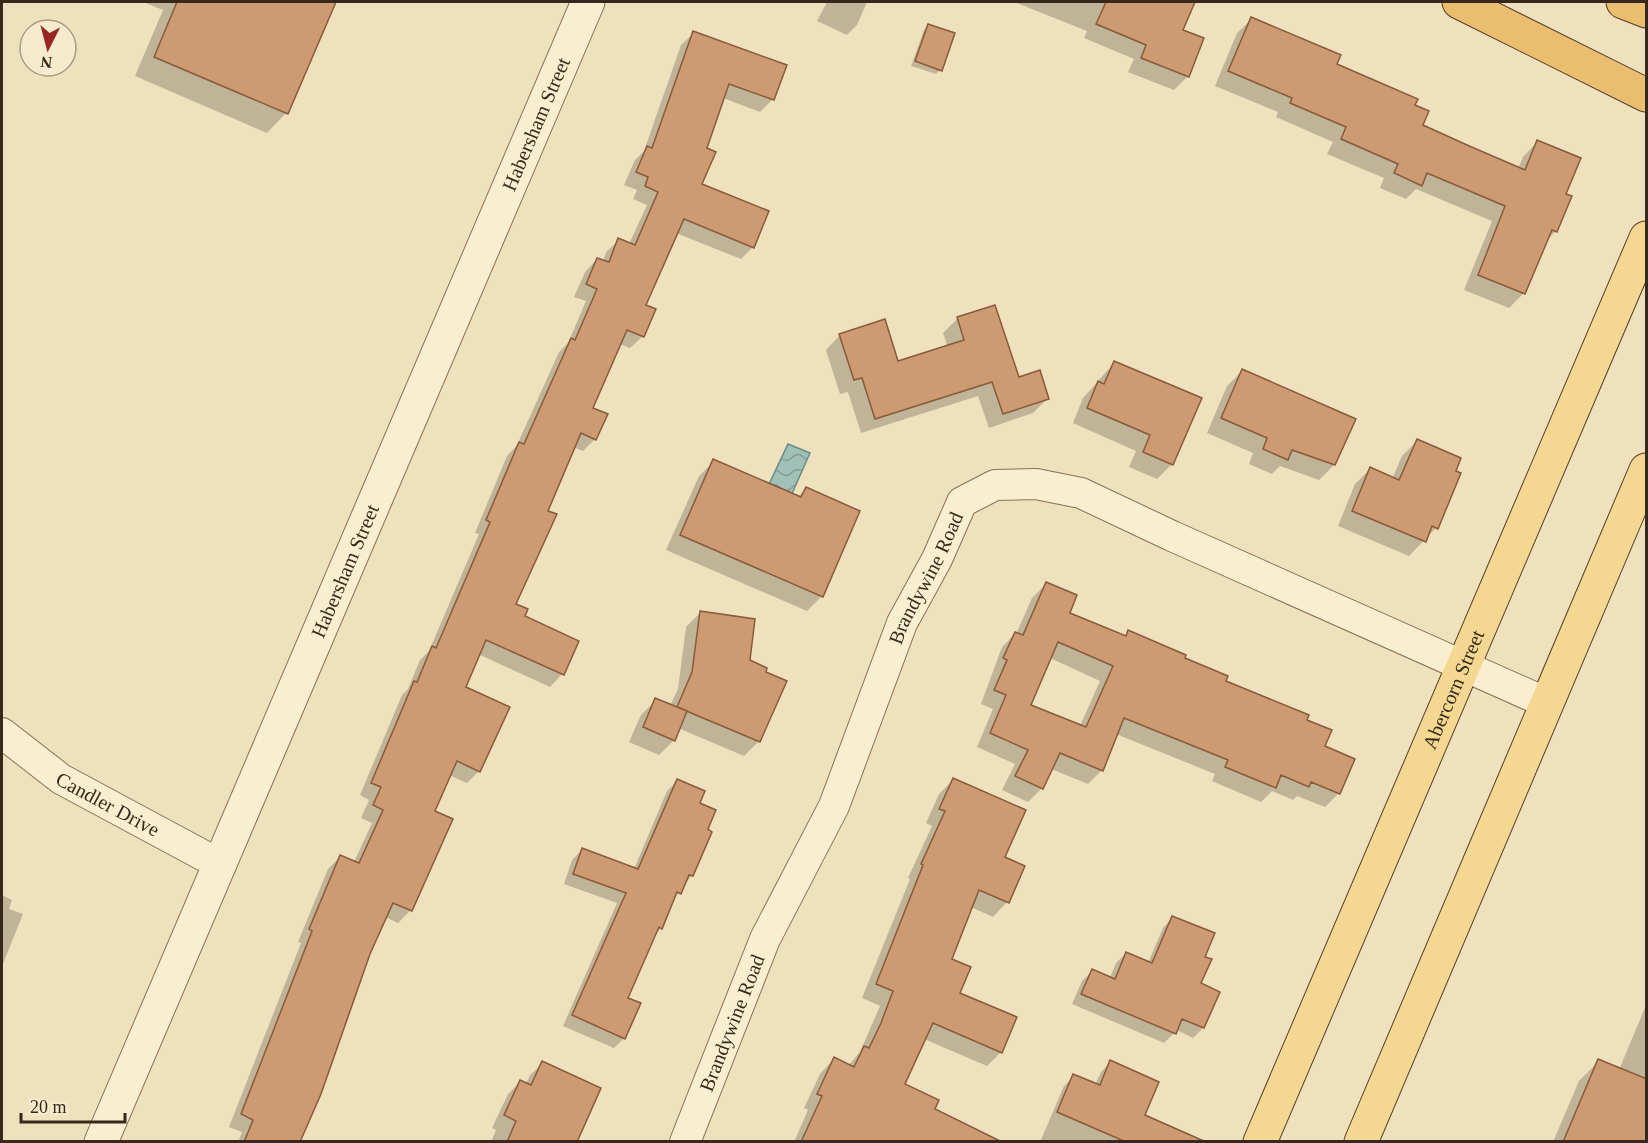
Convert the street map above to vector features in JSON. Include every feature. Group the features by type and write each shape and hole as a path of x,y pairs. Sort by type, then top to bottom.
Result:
{"highway":[{"path":"1459,2 1647,95"},
{"path":"1623,2 1647,11"}],"main road":[{"name":"Abercorn Street","path":"1260,1142 1462,665 1647,238"},
{"path":"1361,1142 1647,470"}],"street":[{"name":"Habersham Street","path":"101,1142 588,2"},
{"name":"Brandywine Road","path":"685,1142 765,939 834,806 902,622 937,559 962,502 995,485 1036,483 1081,493 1172,536 1547,703"},
{"name":"Candler Drive","path":"2,733 61,779 220,865"}],"water":[{"path":"788,444 810,453 786,507 763,497"}],"building":[{"path":"177,2 336,2 288,114 154,57"},
{"path":"1106,2 1195,2 1183,30 1204,38 1189,77 1141,58 1146,45 1096,24"},
{"path":"1251,17 1341,55 1337,64 1418,99 1415,105 1429,111 1423,125 1525,170 1537,140 1581,158 1566,194 1572,196 1557,232 1552,230 1525,294 1478,275 1505,206 1427,173 1422,186 1394,173 1398,164 1341,139 1346,127 1290,103 1292,98 1228,71"},
{"path":"928,24 955,33 942,71 915,61"},
{"path":"693,31 787,65 774,100 729,84 707,148 716,152 702,184 769,211 754,248 684,219 646,305 656,309 644,337 627,330 593,408 608,414 596,440 581,433 548,511 557,514 516,604 528,609 525,616 579,641 564,675 486,640 466,687 510,707 480,772 457,761 435,811 453,819 412,911 393,903 370,954 321,1094 300,1142 244,1142 253,1120 241,1114 312,931 309,929 340,855 359,863 383,810 373,805 381,787 371,783 414,681 417,682 432,646 436,648 490,522 486,520 519,442 524,444 571,338 575,340 597,289 586,284 597,258 609,262 618,238 635,245 658,192 645,186 648,177 636,172 647,146 652,148"},
{"path":"995,305 1019,377 1040,370 1049,399 1003,414 992,382 875,419 862,378 854,380 839,334 885,319 898,361 964,340 957,317"},
{"path":"1114,361 1202,398 1173,465 1143,452 1150,435 1087,408 1098,381 1104,384"},
{"path":"1242,369 1356,419 1335,465 1292,450 1288,460 1263,449 1267,438 1221,418"},
{"path":"1417,439 1461,458 1456,471 1461,473 1438,529 1432,526 1426,542 1352,511 1370,467 1399,480"},
{"path":"713,459 801,497 806,487 860,511 823,597 680,535"},
{"path":"1046,582 1077,595 1070,613 1126,636 1128,630 1186,655 1185,658 1228,676 1226,681 1309,715 1307,720 1332,730 1325,746 1355,759 1340,794 1311,782 1309,787 1281,775 1276,788 1225,767 1228,760 1124,718 1103,771 1060,753 1043,789 1015,776 1028,750 990,733 1006,695 994,690 1007,660 1003,658 1015,632 1023,635","holes":["1058,642 1113,666 1086,727 1031,705"]},
{"path":"700,611 755,619 750,660 767,668 766,672 787,681 760,742 677,707 692,672"},
{"path":"655,698 687,711 675,741 643,727"},
{"path":"953,778 1026,810 1005,857 1025,866 1009,903 979,890 952,959 971,967 960,993 1017,1017 1002,1053 933,1023 905,1084 939,1100 935,1109 1002,1142 801,1142 822,1096 817,1094 834,1057 854,1067 864,1046 869,1048 881,1023 893,991 876,984 923,865 921,864 945,811 939,809"},
{"path":"677,779 705,791 700,803 716,810 708,829 712,832 693,876 689,875 681,894 677,892 662,929 659,927 628,998 641,1003 625,1039 572,1015 626,893 573,874 582,848 638,869"},
{"path":"1172,916 1215,933 1205,957 1212,959 1201,983 1220,992 1204,1028 1182,1019 1176,1034 1081,994 1092,969 1115,979 1126,952 1152,963"},
{"path":"1598,1059 1647,1079 1647,1142 1563,1142"},
{"path":"1110,1060 1159,1082 1145,1115 1206,1142 1126,1142 1057,1112 1073,1074 1100,1085"},
{"path":"542,1061 601,1088 577,1142 507,1142 516,1121 504,1115 520,1080 531,1085"}]}
